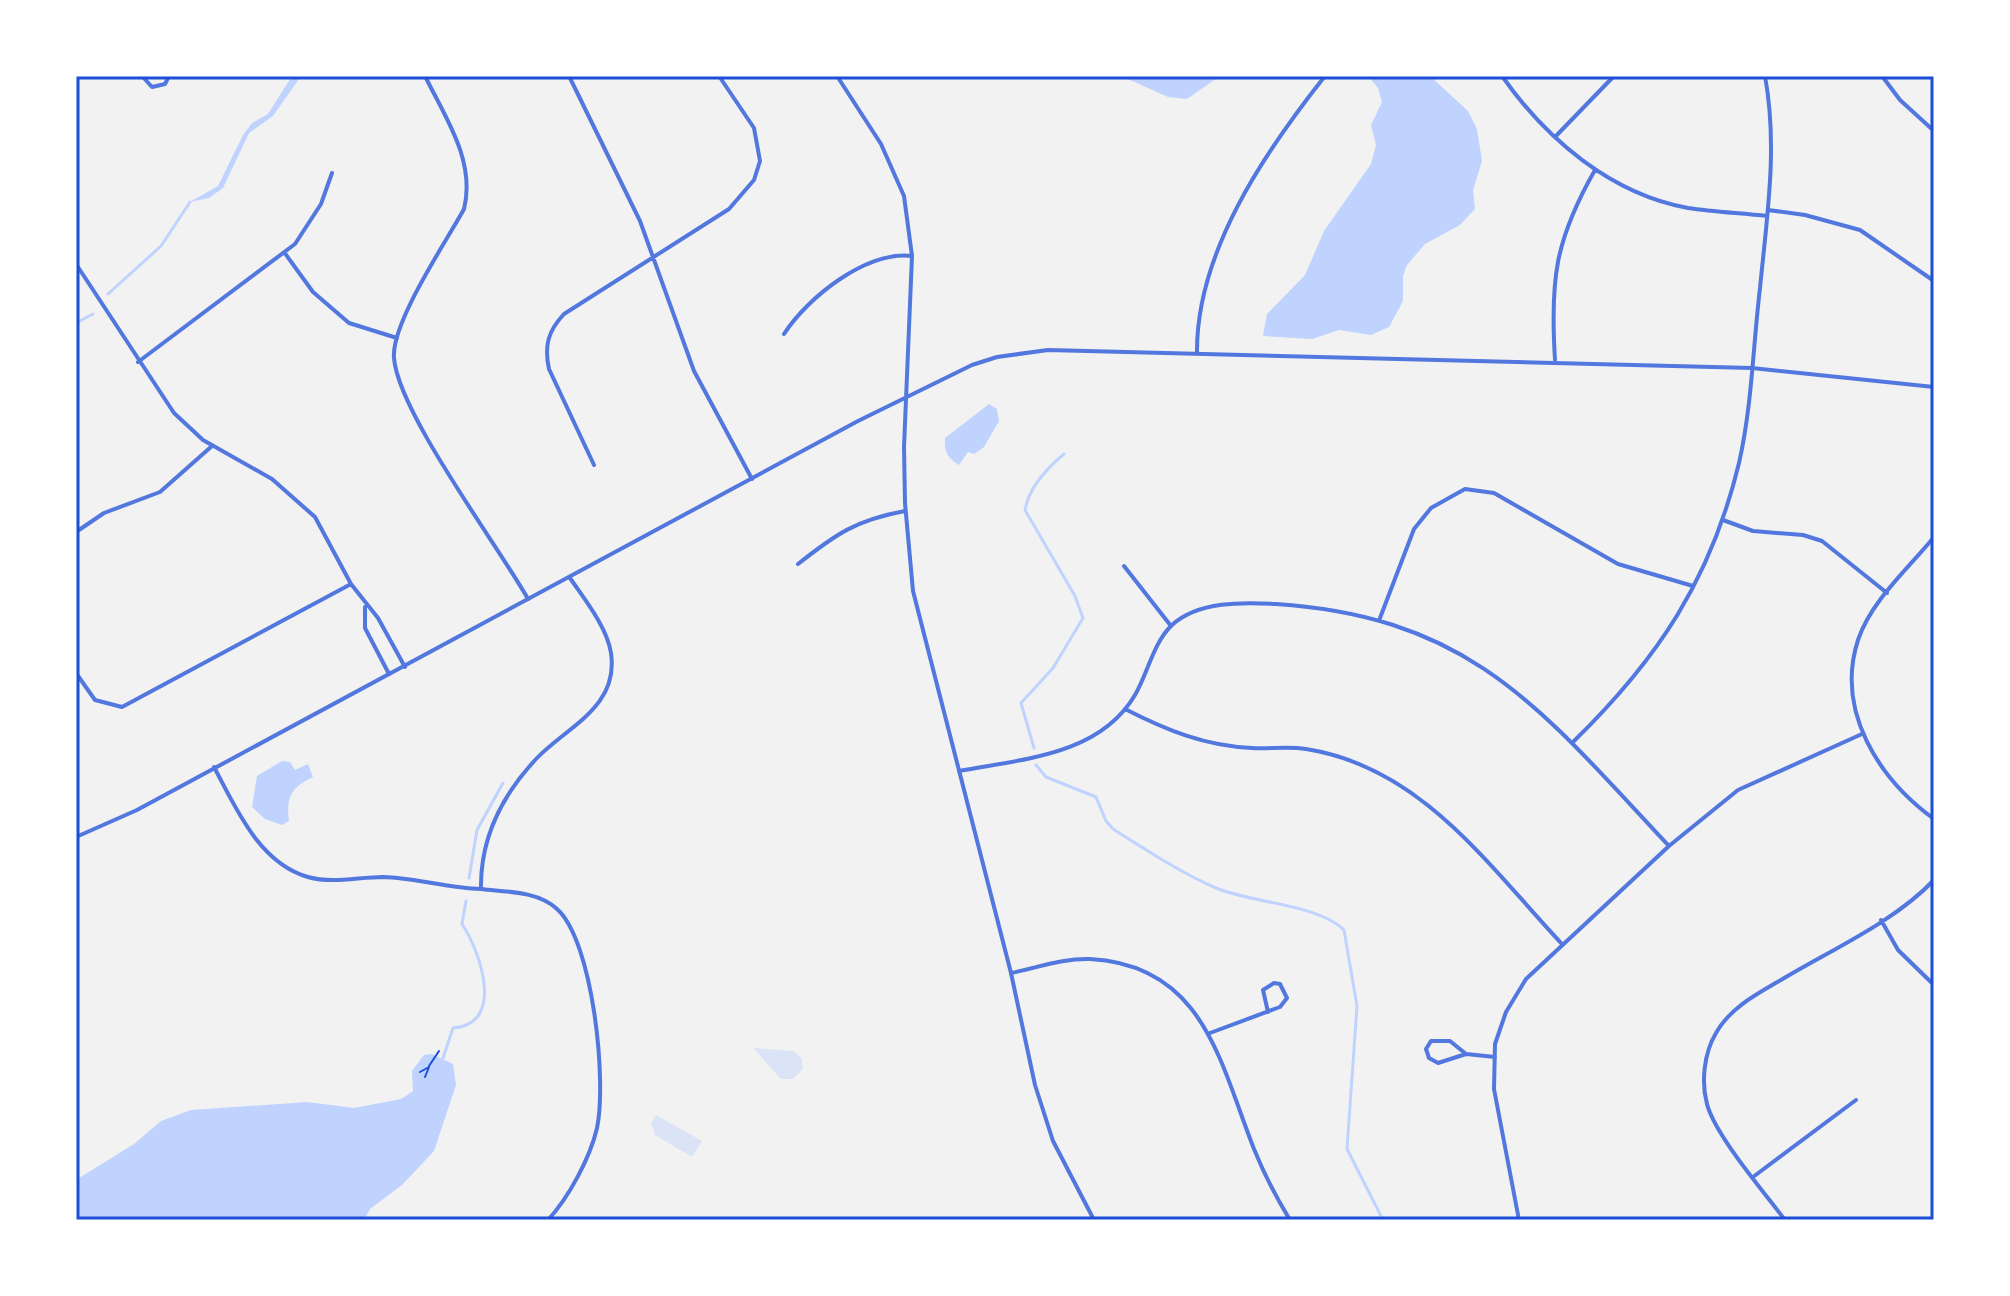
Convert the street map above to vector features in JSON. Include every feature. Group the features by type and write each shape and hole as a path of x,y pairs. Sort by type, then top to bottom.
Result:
{"street":[{"path":"142,76 152,87 165,84 169,76"},
{"path":"425,76 462,154 468,192 464,209 400,325 393,357 402,389 433,446 529,601"},
{"path":"569,76 654,256 666,299 694,371 752,479"},
{"path":"594,465 555,385 546,344 550,332 564,314 729,209 754,180 760,161 754,128 719,76"},
{"path":"837,76 894,169 904,196 912,256 909,394 904,447 905,511 913,591 1011,973 1042,1109 1062,1162 1091,1219"},
{"path":"1197,353 1197,322 1203,286 1220,240 1292,119 1325,76"},
{"path":"1502,76 1555,137 1595,170 1634,191 1686,208 1805,215 1860,230 1934,281"},
{"path":"1555,137 1614,76"},
{"path":"1574,741 1649,661 1693,586 1723,520 1739,460 1768,213 1774,149 1765,76"},
{"path":"1882,76 1900,100 1934,131"},
{"path":"1555,360 1555,267 1568,217 1595,170"},
{"path":"138,362 284,252 308,227 332,173"},
{"path":"284,252 313,292 349,323 397,338"},
{"path":"784,334 799,310 862,266 886,255 912,256"},
{"path":"76,264 174,413 212,446 295,496 315,517 351,584 378,618 405,667"},
{"path":"76,837 137,810 909,394 972,365 1026,352 1555,360 1752,368 1934,387"},
{"path":"76,532 104,513 160,492 212,446"},
{"path":"1380,619 1405,547 1422,517 1448,495 1465,489 1494,493 1618,564 1693,586"},
{"path":"798,564 841,530 869,518 905,511"},
{"path":"1723,520 1753,531 1803,535 1822,541 1887,593"},
{"path":"1934,537 1887,593 1858,640 1852,692 1862,734 1888,776 1914,804 1934,819"},
{"path":"1124,566 1171,626"},
{"path":"481,889 485,840 497,812 540,755 593,711 611,677 611,650 599,622 570,578"},
{"path":"76,673 95,700 122,707 351,584"},
{"path":"958,771 1086,742 1125,709 1171,626 1212,606 1262,603 1322,607 1380,619 1436,642 1483,667 1515,689 1574,741 1669,846"},
{"path":"365,605 365,628 389,674"},
{"path":"1125,709 1167,730 1205,743 1305,749 1383,775 1421,797 1466,836 1562,944"},
{"path":"1519,1220 1494,1089 1495,1044 1526,979 1669,846 1738,790 1862,734"},
{"path":"214,767 253,835 268,853 307,877 336,880 380,877 543,898 564,916 581,953 599,1062 600,1107 591,1143 567,1194 548,1220"},
{"path":"1785,1220 1707,1106 1703,1071 1715,1033 1744,1001 1881,920 1922,893 1934,880"},
{"path":"1881,920 1898,950 1934,985"},
{"path":"1011,973 1089,959 1130,967 1173,989 1210,1033 1258,1159 1290,1220"},
{"path":"1210,1033 1268,1012 1284,1004 1286,992 1280,984 1274,983 1263,990 1268,1012"},
{"path":"1466,1054 1450,1041 1431,1041 1426,1049 1429,1058 1438,1063 1466,1054 1495,1057"},
{"path":"1753,1177 1856,1100"}],"path":[{"path":"425,1077 439,1051"},
{"path":"420,1072 429,1067"}],"shaded area":[{"path":"753,1048 794,1051 802,1059 803,1069 793,1079 781,1079"},
{"path":"656,1115 702,1141 692,1157 655,1135 651,1123"}],"water":[{"path":"292,76 301,76 273,116 249,133 223,188 209,198 190,202 218,186 243,135 252,123 268,114"},
{"path":"1121,76 1220,76 1187,99 1168,97"},
{"path":"1368,76 1430,76 1468,111 1477,129 1482,161 1473,190 1475,209 1460,225 1425,244 1407,265 1403,276 1403,301 1389,327 1371,335 1339,330 1312,339 1263,336 1267,314 1305,275 1324,231 1371,164 1376,145 1371,125 1382,102 1378,88"},
{"path":"989,404 997,409 999,421 984,447 974,454 968,452 959,465 947,454 945,438"},
{"path":"282,761 290,762 295,770 308,764 313,777 295,789 289,800 289,821 282,825 265,819 252,807 257,776"},
{"path":"432,1054 453,1064 456,1085 434,1151 402,1185 370,1209 364,1220 76,1220 76,1180 134,1144 161,1121 191,1110 307,1102 354,1108 401,1099 413,1091 412,1071 424,1055"}],"waterway":[{"path":"108,294 161,246 190,202"},
{"path":"76,323 93,314"},
{"path":"1034,748 1021,703 1053,668 1083,618 1075,596 1025,510 1039,479 1064,454"},
{"path":"1036,765 1046,777 1096,797 1106,821 1113,829 1190,875 1230,893 1318,915 1344,930 1357,1006 1347,1149 1383,1220"},
{"path":"469,878 477,830 503,783"},
{"path":"443,1058 453,1028 469,1023 479,1014 484,1000 481,968 462,924 466,901"}]}
